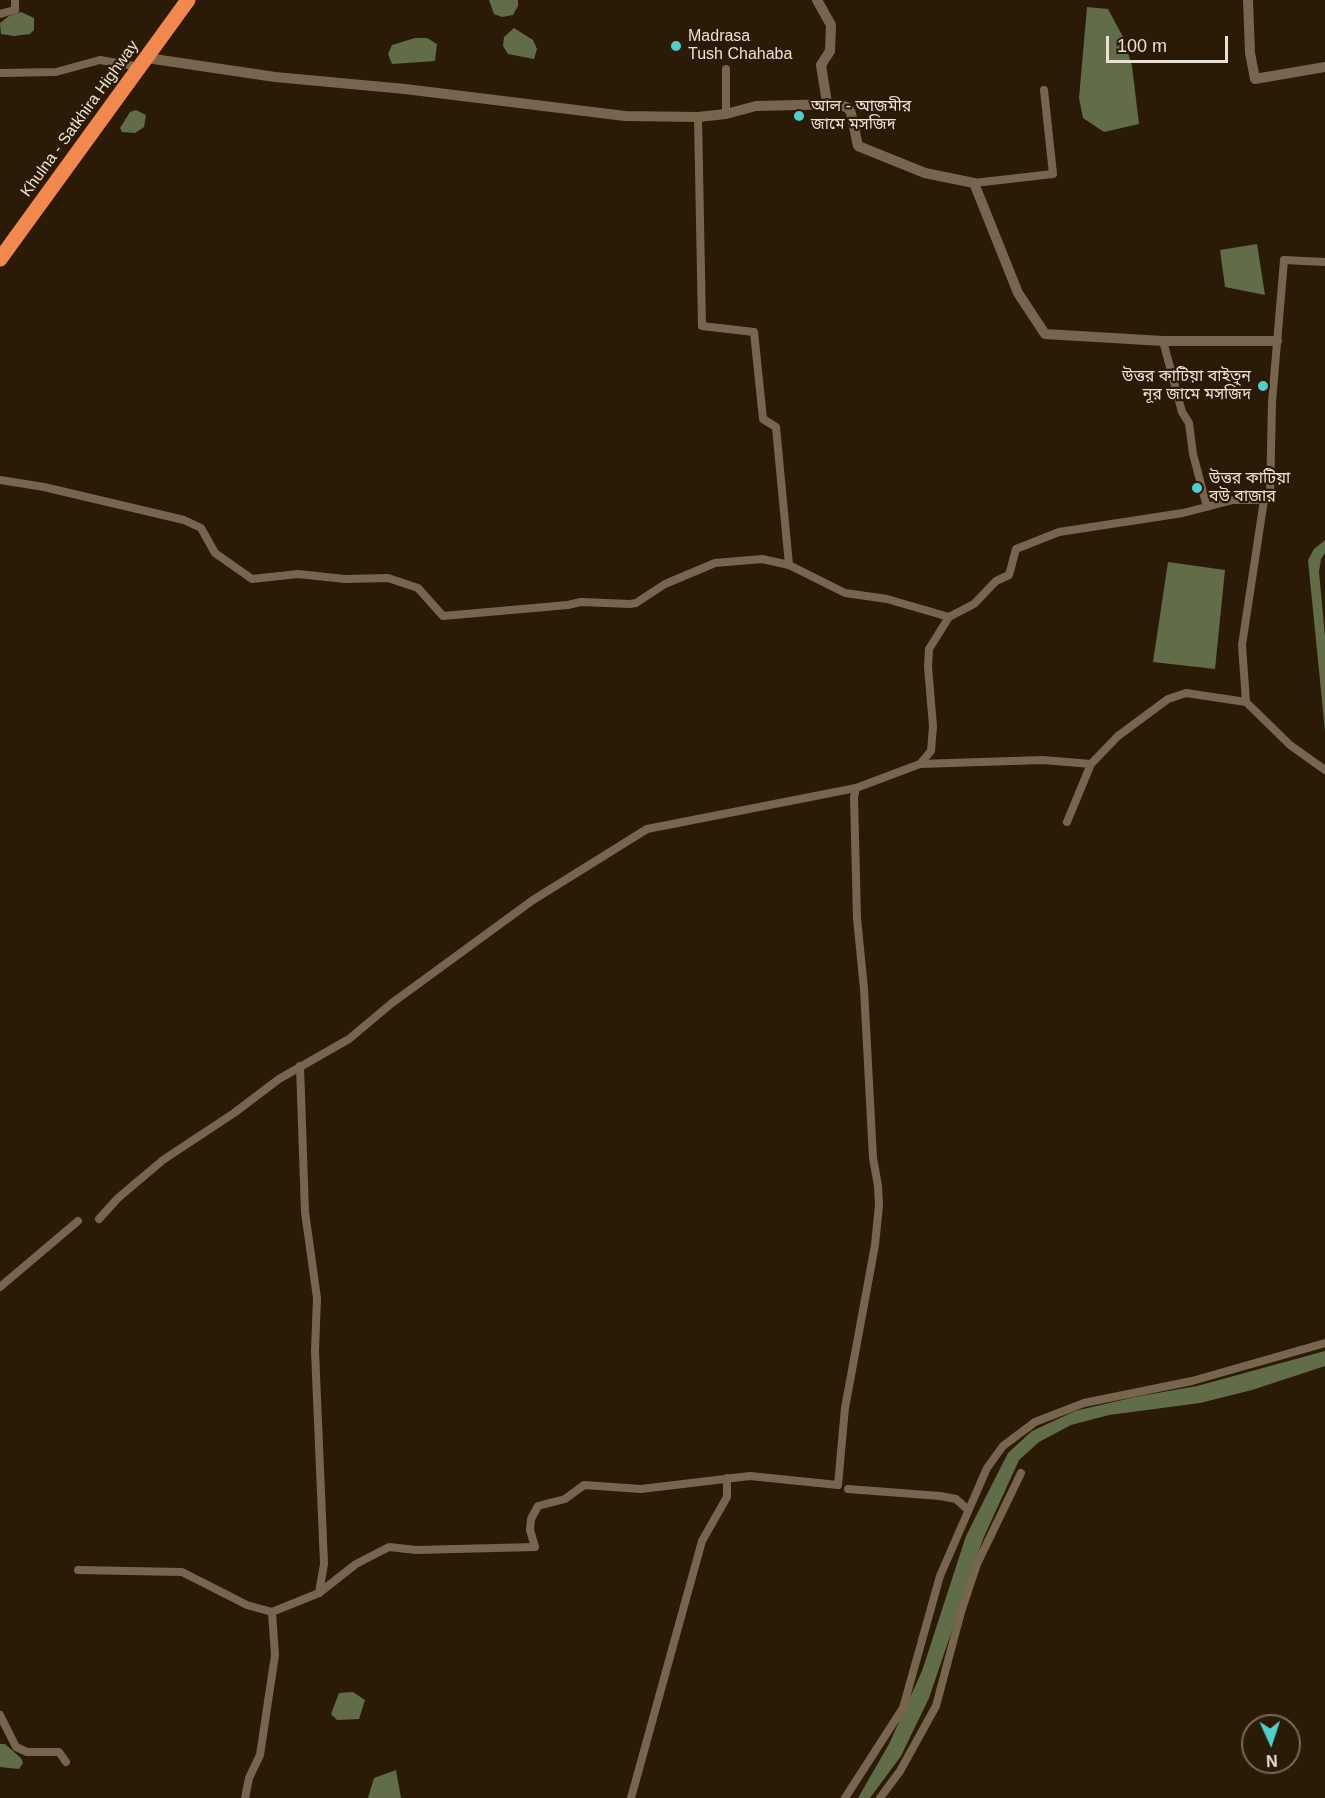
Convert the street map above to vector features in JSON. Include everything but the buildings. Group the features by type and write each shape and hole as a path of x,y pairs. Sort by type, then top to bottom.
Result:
{"highway":[{"name":"Khulna - Satkhira Highway","path":"0,259 188,0"}],"street":[{"path":"0,14 15,10 15,0"},
{"path":"817,0 831,26 830,51 821,65 827,103"},
{"path":"1248,0 1250,53 1255,79 1325,67"},
{"path":"0,73 56,72 100,60 144,62 534,104 577,112 698,117 726,114 756,106 827,103 848,108 858,146 925,173 974,183 1053,174 1044,90"},
{"path":"726,69 726,114"},
{"path":"698,117 702,326 754,333 764,419 776,427 789,565"},
{"path":"974,183 1018,293 1045,334 1163,341 1277,341"},
{"path":"920,764 931,752 933,726 928,667 929,649 949,617 974,604 996,581 1009,575 1016,549 1040,537 1207,507 1233,500 1264,500 1270,497 1272,402 1284,260 1325,262"},
{"path":"1163,341 1182,412 1189,423 1192,454 1207,507"},
{"path":"0,480 45,487 184,520 201,528 215,553 252,579 298,574 345,579 388,578 418,588 443,616 581,602 630,604 665,584 715,563 762,559 789,565 845,593 887,600 949,617"},
{"path":"1246,702 1242,645 1264,500"},
{"path":"1067,822 1091,764 1118,736 1168,699 1186,693 1246,702 1290,746 1325,770"},
{"path":"99,1219 118,1198 163,1160 300,1066 350,1039 392,1003 533,900 647,829 856,788 920,764 1043,760 1091,764"},
{"path":"78,1570 182,1572 247,1605 272,1612 319,1593 356,1564 389,1547 416,1550 535,1547 530,1530 531,1519 538,1506 565,1499 584,1485 641,1489 750,1476 838,1485 846,1408 875,1245 879,1205 873,1158 864,988 857,918 854,797 856,788"},
{"path":"300,1066 305,1212 317,1298 315,1352 324,1564 319,1593"},
{"path":"0,1287 78,1221"},
{"path":"844,1798 903,1708 940,1576 967,1509 987,1468 1003,1446 1035,1422 1084,1403 1192,1381 1325,1343"},
{"path":"880,1798 900,1771 936,1706 961,1612 977,1564 1021,1473"},
{"path":"631,1798 702,1541 727,1497 727,1478"},
{"path":"848,1489 940,1496 956,1499 967,1509"},
{"path":"245,1798 249,1778 260,1755 274,1654 272,1612"},
{"path":"0,1715 16,1747 27,1752 59,1752 66,1762"}],"shaded area":[{"path":"489,0 518,0 518,6 513,15 502,17 494,14"},
{"path":"1087,7 1108,9 1123,37 1132,66 1139,124 1104,132 1083,118 1079,98"},
{"path":"21,12 34,18 34,30 30,34 14,36 1,34 0,23 9,16"},
{"path":"514,28 533,40 537,49 534,59 508,54 503,46 504,37"},
{"path":"415,38 427,38 437,44 435,61 392,64 388,54 392,45"},
{"path":"136,110 146,115 144,127 135,133 122,132 120,128 130,112"},
{"path":"1257,244 1265,295 1225,287 1220,250"},
{"path":"1325,540 1325,553 1321,559 1319,572 1325,636 1325,731 1308,560 1314,549"},
{"path":"1168,562 1225,570 1215,669 1153,662"},
{"path":"1325,1351 1325,1366 1252,1390 1200,1403 1109,1415 1071,1425 1039,1442 1019,1460 983,1539 929,1698 901,1756 870,1798 858,1798 889,1744 922,1671 966,1536 1008,1453 1032,1431 1075,1411 1197,1386"},
{"path":"353,1692 365,1700 359,1719 337,1720 331,1714 339,1693"},
{"path":"0,1744 5,1744 21,1758 23,1763 19,1769 0,1767"},
{"path":"396,1770 401,1798 368,1798 374,1778"}],"place":[{"name":"Madrasa Tush Chahaba","path":"676,46"},
{"name":"আল - আজমীর জামে মসজিদ","path":"799,116"},
{"name":"উত্তর কাটিয়া বাইতুন নূর জামে মসজিদ","path":"1263,386"},
{"name":"উত্তর কাটিয়া বউ বাজার","path":"1197,488"}]}
